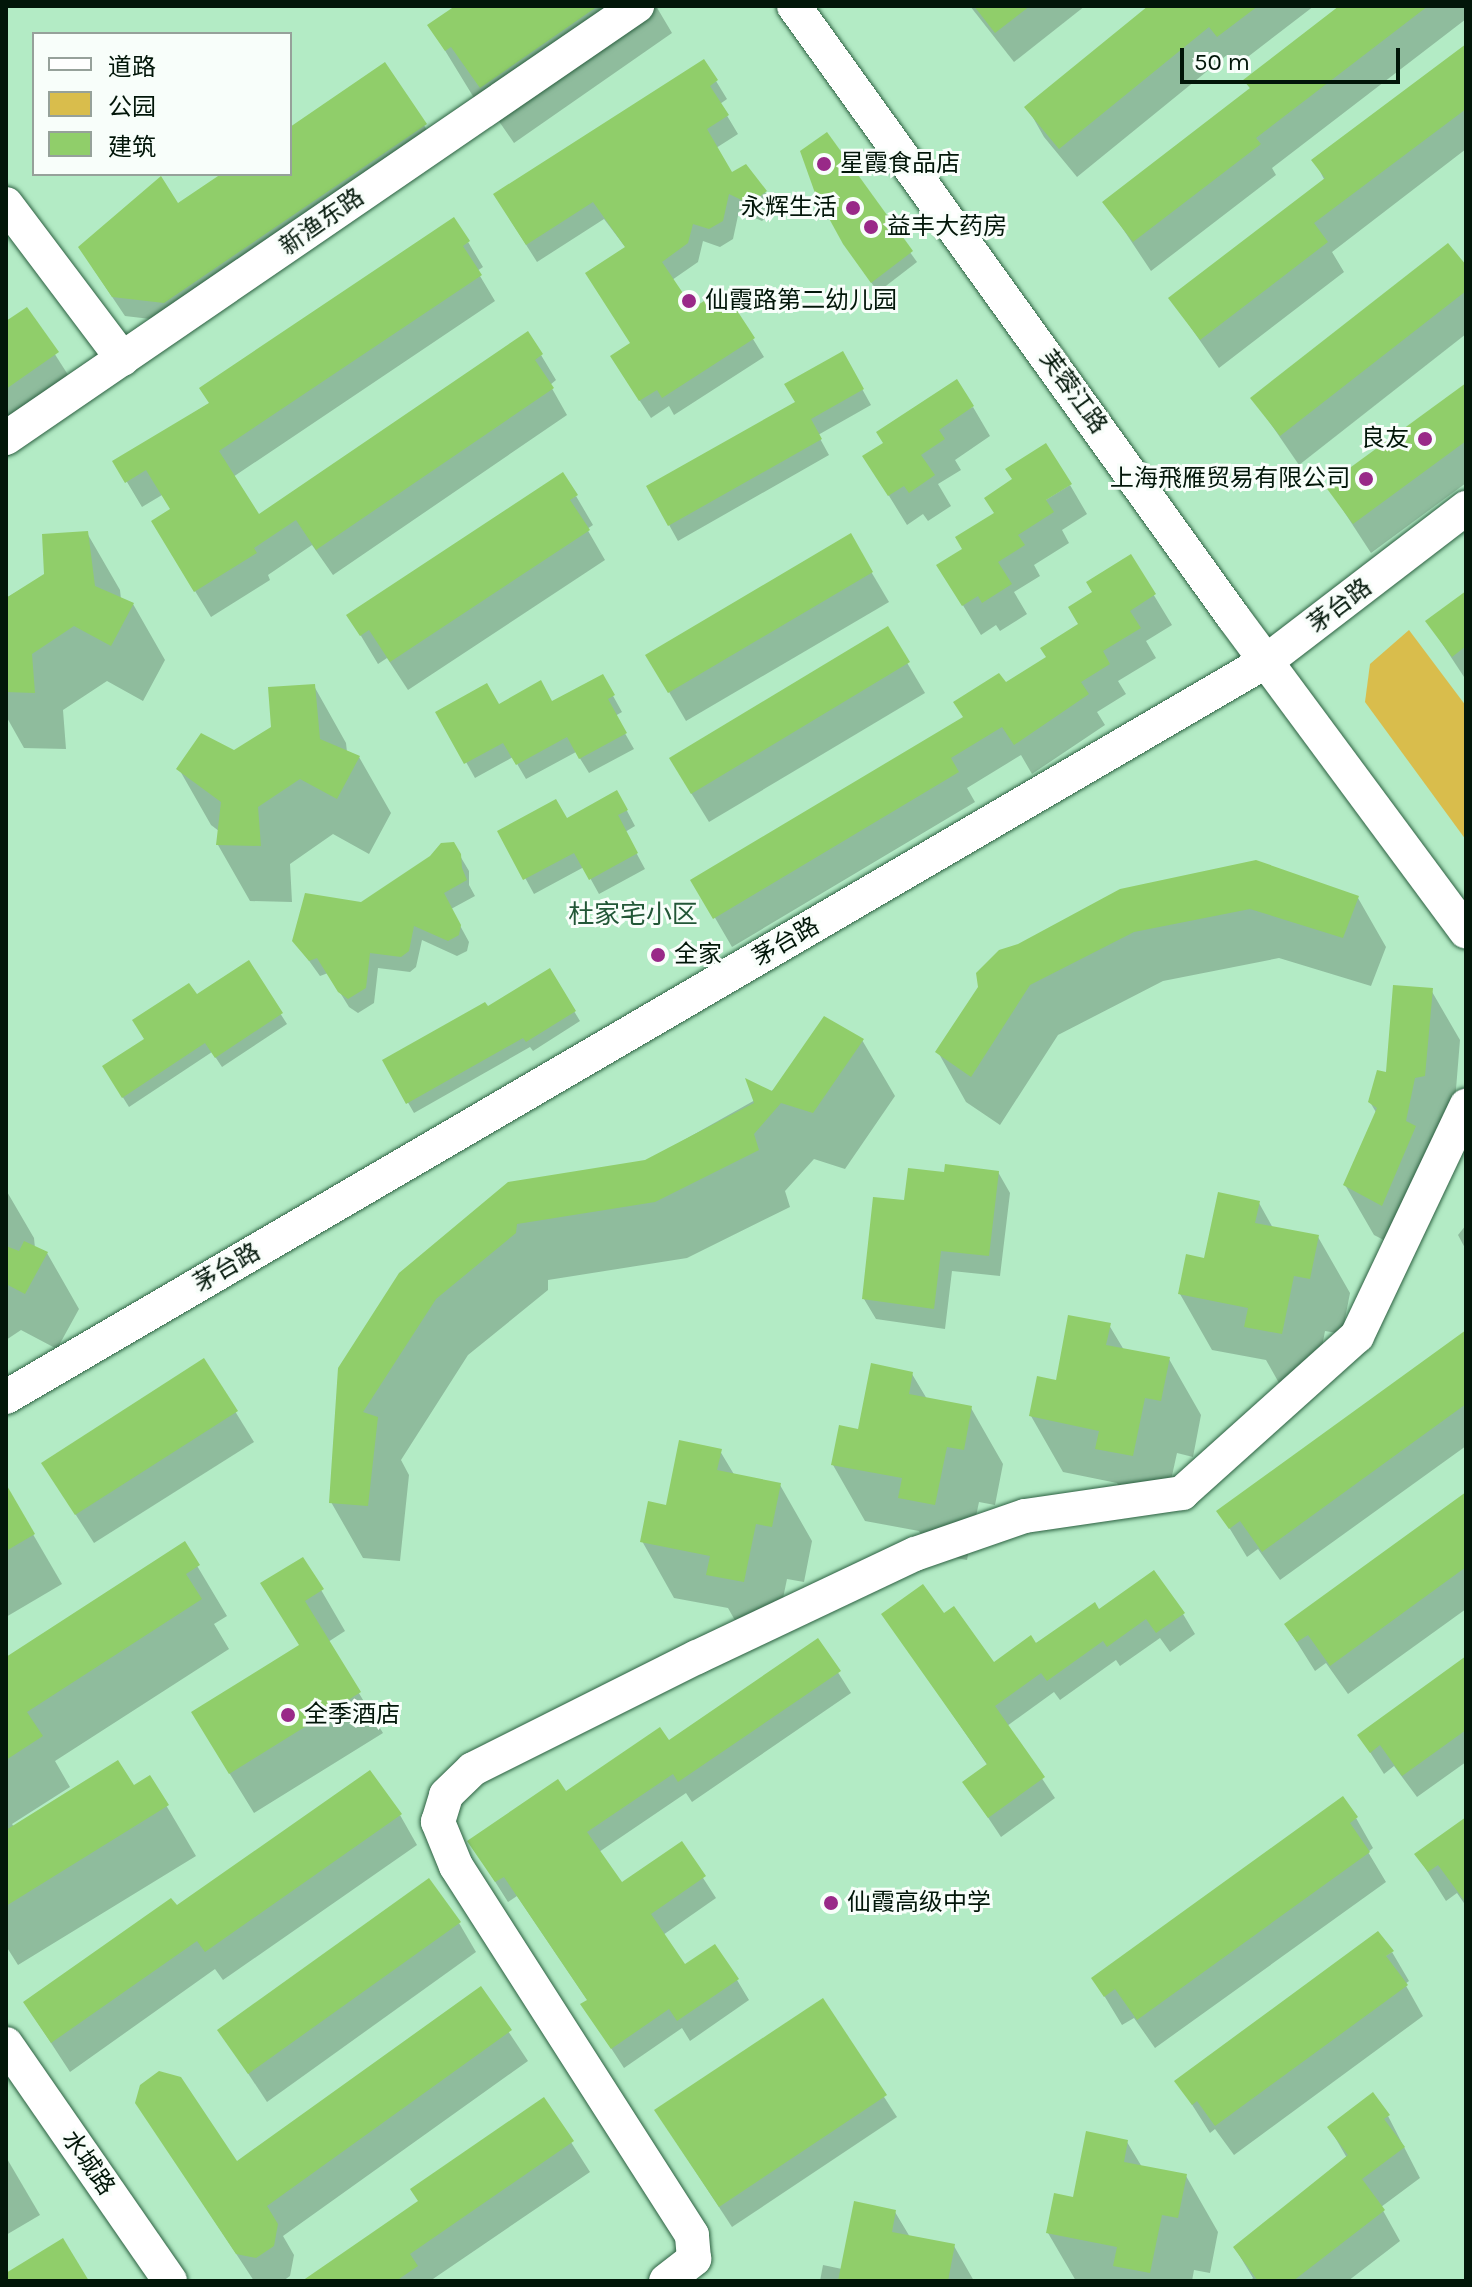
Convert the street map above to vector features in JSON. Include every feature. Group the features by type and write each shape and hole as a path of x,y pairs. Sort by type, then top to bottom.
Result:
{"street":[{"name":"新渔东路","path":"6,438 637,6"},
{"name":"芙蓉江路","path":"794,6 1466,932"},
{"path":"6,204 123,359"},
{"name":"茅台路","path":"6,1397 1268,660 1466,508"},
{"path":"666,2281 694,2259 692,2235 456,1866 438,1822 446,1795 473,1769 580,1714 915,1554 1025,1516 1182,1493 1357,1336 1466,1106"},
{"name":"水城路","path":"6,2044 170,2281"}],"green space":[{"path":"1409,630 1466,706 1466,840 1365,702 1370,664"}],"building":[{"path":"455,6 598,6 480,88 451,47 445,51 427,25"},
{"path":"974,6 1030,6 995,33"},
{"path":"1148,6 1258,6 1217,37 1209,27 1059,149 1024,107"},
{"path":"1339,6 1428,6 1256,138 1261,144 1133,242 1102,202 1250,88 1243,80"},
{"path":"1466,44 1466,109 1314,223 1328,242 1200,340 1168,298 1325,178 1311,160"},
{"path":"704,59 718,80 710,86 729,115 707,129 732,172 746,164 767,191 750,204 729,194 723,221 709,229 693,224 688,243 662,262 693,308 723,289 755,338 662,398 657,390 639,401 610,356 630,343 585,273 625,247 593,202 526,245 493,194"},
{"path":"385,62 427,124 164,303 112,297 78,247 161,176 178,203 218,176 292,176 292,126"},
{"path":"827,132 913,251 871,283 843,244 815,193 800,151"},
{"path":"454,217 470,241 463,246 482,275 219,451 259,514 528,331 543,354 535,360 554,388 316,550 296,520 254,548 257,553 194,592 151,521 170,509 146,470 125,483 112,461 209,403 199,388"},
{"path":"1448,243 1466,265 1466,291 1280,436 1250,398"},
{"path":"27,307 59,352 6,389 6,321"},
{"path":"843,351 864,389 811,419 822,439 668,526 646,486 795,402 784,384"},
{"path":"957,379 974,406 939,430 945,439 921,455 935,475 909,493 904,486 888,496 862,456 883,443 876,432"},
{"path":"1466,383 1466,441 1353,524 1325,486"},
{"path":"1046,443 1072,484 1046,500 1054,512 1018,535 1025,545 998,562 1012,584 982,603 978,596 962,606 936,565 962,549 955,537 994,513 984,498 1012,479 1005,469"},
{"path":"563,472 578,495 570,500 590,530 390,662 369,630 360,636 346,615"},
{"path":"88,531 95,586 134,603 111,646 74,626 32,654 35,693 6,692 6,598 44,574 42,534"},
{"path":"851,533 873,572 668,693 645,655"},
{"path":"1131,554 1156,594 1130,611 1141,628 1103,651 1110,664 1081,682 1089,694 1014,745 1002,727 951,758 959,772 713,919 690,880 963,717 953,702 999,673 1006,682 1046,657 1040,648 1078,624 1068,607 1092,592 1086,582"},
{"path":"1466,591 1466,646 1452,657 1425,621"},
{"path":"888,626 910,662 691,794 669,758"},
{"path":"603,674 615,695 608,699 627,733 579,759 567,737 516,765 503,743 464,764 435,712 487,683 499,704 541,680 552,701"},
{"path":"315,684 320,739 360,756 337,799 300,779 258,807 261,846 216,845 221,802 176,769 201,733 234,750 271,727 268,687"},
{"path":"617,790 628,810 618,815 638,853 589,880 574,853 523,880 497,831 556,799 567,818"},
{"path":"454,842 461,854 467,880 444,893 461,925 459,935 448,941 414,926 409,951 401,957 370,953 366,988 348,999 338,992 317,958 309,961 292,941 305,893 361,902 430,856 441,843"},
{"path":"1256,860 1359,896 1343,938 1250,909 1134,932 1030,985 971,1077 935,1052 978,987 976,973 999,950 1018,944 1120,889"},
{"path":"249,960 283,1013 215,1058 205,1043 122,1098 102,1066 144,1039 132,1020 189,983 197,994"},
{"path":"550,968 576,1011 526,1042 523,1038 406,1104 382,1060 485,1002 488,1006"},
{"path":"1393,985 1433,988 1425,1076 1415,1078 1406,1121 1416,1126 1382,1206 1343,1185 1377,1108 1368,1102 1377,1070 1386,1072"},
{"path":"824,1016 864,1039 813,1113 781,1103 754,1134 759,1150 655,1202 517,1224 516,1233 436,1299 363,1412 378,1417 368,1506 329,1503 338,1368 399,1273 508,1182 645,1160 754,1103 745,1078 772,1091"},
{"path":"945,1164 999,1171 989,1256 941,1251 934,1309 862,1299 873,1197 904,1200 908,1168 944,1172"},
{"path":"1218,1192 1260,1201 1255,1223 1319,1235 1310,1279 1294,1276 1282,1334 1244,1327 1248,1308 1178,1294 1186,1254 1204,1258"},
{"path":"24,1241 48,1252 25,1294 6,1284 6,1246 19,1251"},
{"path":"1068,1315 1111,1323 1106,1345 1170,1357 1161,1401 1145,1398 1133,1456 1095,1449 1099,1431 1029,1416 1037,1376 1056,1380"},
{"path":"1466,1330 1466,1404 1262,1552 1240,1521 1229,1529 1216,1511"},
{"path":"204,1358 238,1411 75,1515 41,1463"},
{"path":"871,1363 913,1372 909,1394 972,1406 964,1450 947,1447 935,1505 898,1498 902,1478 831,1465 839,1425 858,1429"},
{"path":"679,1440 722,1449 717,1470 781,1483 772,1527 756,1524 744,1582 706,1575 710,1556 640,1542 648,1501 666,1505"},
{"path":"6,1484 35,1534 6,1551"},
{"path":"1466,1492 1466,1567 1330,1666 1308,1635 1297,1642 1284,1624"},
{"path":"185,1541 200,1565 186,1574 202,1599 27,1712 43,1736 6,1760 6,1657"},
{"path":"303,1557 324,1589 305,1601 361,1692 229,1774 191,1712 299,1645 260,1583"},
{"path":"1154,1570 1185,1613 1156,1633 1146,1619 1107,1647 1103,1641 1047,1681 1041,1673 995,1706 1045,1777 988,1818 962,1782 987,1764 881,1614 923,1584 944,1613 954,1606 994,1662 1031,1635 1036,1643 1095,1602 1099,1609"},
{"path":"818,1638 841,1671 678,1782 673,1774 587,1832 622,1882 682,1841 706,1876 651,1914 685,1964 715,1944 739,1979 677,2021 669,2009 611,2049 580,2004 587,2000 504,1877 495,1882 467,1841 558,1779 566,1791 660,1727 669,1740"},
{"path":"1466,1656 1466,1730 1402,1776 1380,1745 1370,1753 1357,1735"},
{"path":"118,1760 134,1785 150,1775 169,1805 6,1906 6,1830"},
{"path":"370,1770 402,1814 205,1952 197,1941 51,2043 23,2002 171,1898 177,1905"},
{"path":"1343,1796 1358,1817 1350,1823 1370,1852 1137,2020 1115,1989 1104,1997 1091,1978"},
{"path":"1466,1817 1466,1903 1438,1865 1428,1872 1414,1854"},
{"path":"429,1878 461,1922 248,2074 217,2030"},
{"path":"1378,1931 1394,1951 1386,1956 1408,1985 1215,2126 1197,2101 1192,2105 1174,2081"},
{"path":"481,1986 512,2030 267,2206 278,2224 274,2246 256,2258 236,2254 135,2103 140,2085 159,2071 181,2077 237,2161"},
{"path":"823,1998 887,2095 719,2207 654,2110"},
{"path":"1373,2092 1390,2115 1384,2119 1405,2147 1362,2179 1385,2210 1293,2281 1258,2281 1233,2247 1348,2155 1327,2127"},
{"path":"544,2097 574,2141 410,2254 418,2266 396,2281 302,2281 418,2201 410,2189"},
{"path":"1086,2131 1128,2140 1124,2162 1187,2174 1178,2218 1162,2215 1150,2273 1113,2266 1117,2247 1046,2233 1054,2193 1073,2197"},
{"path":"854,2201 896,2210 892,2232 955,2244 948,2281 838,2281"},
{"path":"63,2238 89,2281 6,2281 6,2273"}],"place":[{"name":"星霞食品店","path":"824,164"},
{"name":"永辉生活","path":"853,208"},
{"name":"益丰大药房","path":"871,227"},
{"name":"仙霞路第二幼儿园","path":"689,301"},
{"name":"良友","path":"1425,439"},
{"name":"上海飛雁贸易有限公司","path":"1366,479"},
{"name":"全家","path":"658,955"},
{"name":"全季酒店","path":"288,1715"},
{"name":"仙霞高级中学","path":"831,1903"}],"district":[{"name":"杜家宅小区","path":"633,915"}]}
